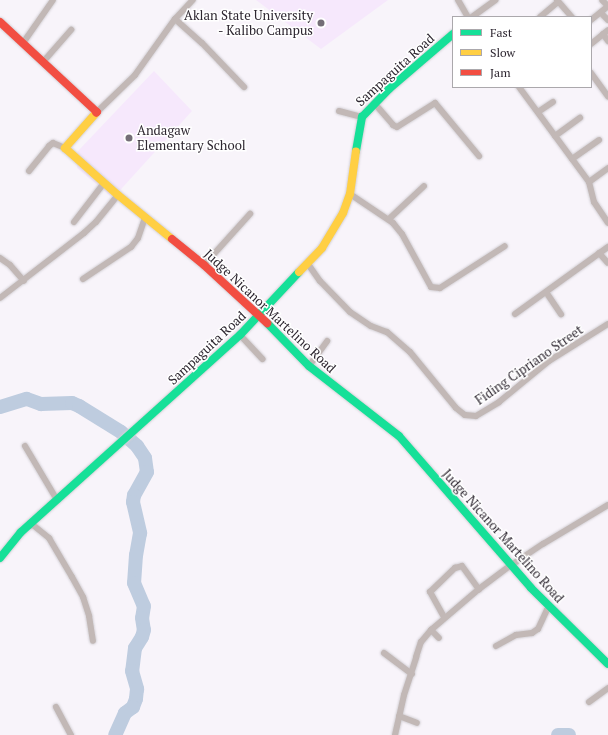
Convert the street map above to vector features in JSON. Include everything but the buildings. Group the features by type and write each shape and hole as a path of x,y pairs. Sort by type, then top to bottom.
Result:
{"street":[{"path":"23,43 53,0"},
{"path":"30,171 49,146 53,144 65,148 97,112 135,75 175,19 193,0"},
{"path":"458,0 467,16"},
{"path":"473,16 495,0"},
{"path":"592,19 608,6 602,0"},
{"path":"541,16 558,1 571,16"},
{"path":"601,13 608,20"},
{"path":"175,19 202,43 244,87"},
{"path":"0,22 97,112"},
{"path":"43,62 71,30"},
{"path":"592,42 606,32 608,41"},
{"name":"Sampaguita Road","path":"0,558 12,542 28,526 260,316 308,264 333,232 350,194 358,134 362,117 390,88 452,35"},
{"path":"592,74 608,96"},
{"path":"520,88 589,182 594,202 607,220"},
{"path":"538,112 553,102"},
{"path":"374,104 393,125 397,127 435,103 479,156"},
{"path":"339,111 362,117"},
{"path":"555,136 580,118"},
{"path":"572,159 599,140"},
{"name":"Judge Nicanor Martelino Road","path":"65,148 145,218 204,265 260,316 309,366 398,436 510,566 550,608 608,664"},
{"path":"589,182 608,168"},
{"path":"74,222 104,183"},
{"path":"389,219 424,186"},
{"path":"350,194 389,219 402,234 431,287 440,288 505,246"},
{"path":"0,298 24,281 96,222 118,195"},
{"path":"204,265 250,214"},
{"path":"83,279 131,247 138,238 145,218"},
{"path":"515,314 608,247"},
{"path":"599,253 608,263"},
{"path":"0,258 10,265 24,281"},
{"name":"Fiding Cipriano Street","path":"308,264 328,290 350,312 371,326 387,332 410,352 456,408 465,415 476,416 499,402 549,361 608,324"},
{"path":"546,292 561,314"},
{"path":"240,335 262,360"},
{"path":"309,366 327,341"},
{"path":"25,446 57,500"},
{"path":"395,735 404,695 412,674 421,642 430,630 479,589 510,566 543,544 608,505"},
{"path":"28,526 33,525 49,538 83,597 89,616 93,641"},
{"path":"444,617 430,592 455,568 462,566 479,589"},
{"path":"496,646 516,635 532,633 538,629 547,610 550,608"},
{"path":"430,630 439,638"},
{"path":"384,653 412,674"},
{"path":"589,702 608,688"},
{"path":"56,707 71,735"},
{"path":"399,716 417,723"}],"shaded area":[{"name":"Aklan State University - Kalibo Campus","path":"256,0 388,0 321,49"},
{"name":"Andagaw Elementary School","path":"154,71 192,111 113,198 77,168 78,151"}],"waterway":[{"path":"0,407 27,399 41,404 72,403 121,432 137,446 145,458 147,472 134,495 133,502 140,533 136,555 134,583 144,606 142,618 144,630 142,637 135,648 132,671 137,689 136,699 133,707 125,713 115,735"},
{"path":"558,735 569,735"}],"traffic: fast":[{"path":"356,151 362,117 390,88 452,35"},
{"path":"0,558 21,532 240,335 299,272"},
{"path":"267,323 309,366 399,436 531,588 608,664"}],"traffic: slow":[{"path":"96,113 65,148 118,195 172,239"},
{"path":"299,272 322,248 343,213 350,194 356,151"}],"traffic: jam":[{"path":"0,22 97,112 96,113"},
{"path":"172,239 204,265 267,323"}],"place":[{"name":"Aklan State University - Kalibo Campus","path":"321,23"},
{"name":"Andagaw Elementary School","path":"129,138"}]}
